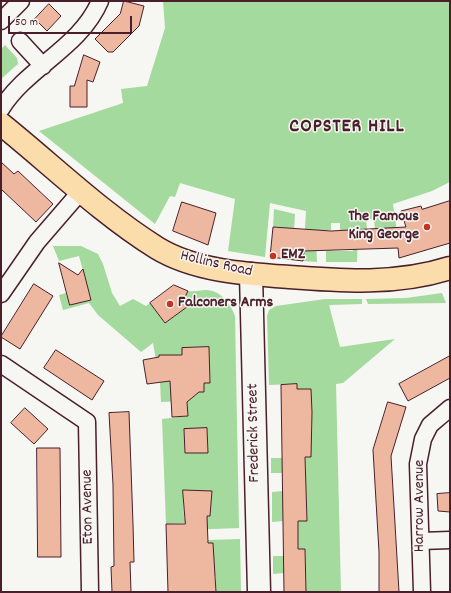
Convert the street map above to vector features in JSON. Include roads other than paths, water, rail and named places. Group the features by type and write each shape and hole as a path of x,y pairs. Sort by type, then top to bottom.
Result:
{"main road":[{"name":"Hollins Road","path":"1,124 128,228 160,249 194,263 251,274 372,281 409,278 450,268"},
{"name":"Frederick Street","path":"251,274 259,592"}],"street":[{"path":"1,21 21,1"},
{"path":"1,109 15,90 82,30 96,10 100,1"},
{"path":"20,40 43,66"},
{"path":"1,294 37,242 81,191"},
{"name":"Eton Avenue","path":"1,364 87,422 90,592"},
{"name":"Harrow Avenue","path":"422,592 418,464 423,439 430,425 450,408"},
{"path":"421,541 450,540"}],"place":[{"name":"The Famous King George","path":"427,227"},
{"name":"EMZ","path":"273,256"},
{"name":"Falconers Arms","path":"170,304"}],"district":[{"name":"COPSTER HILL","path":"347,128"}]}
